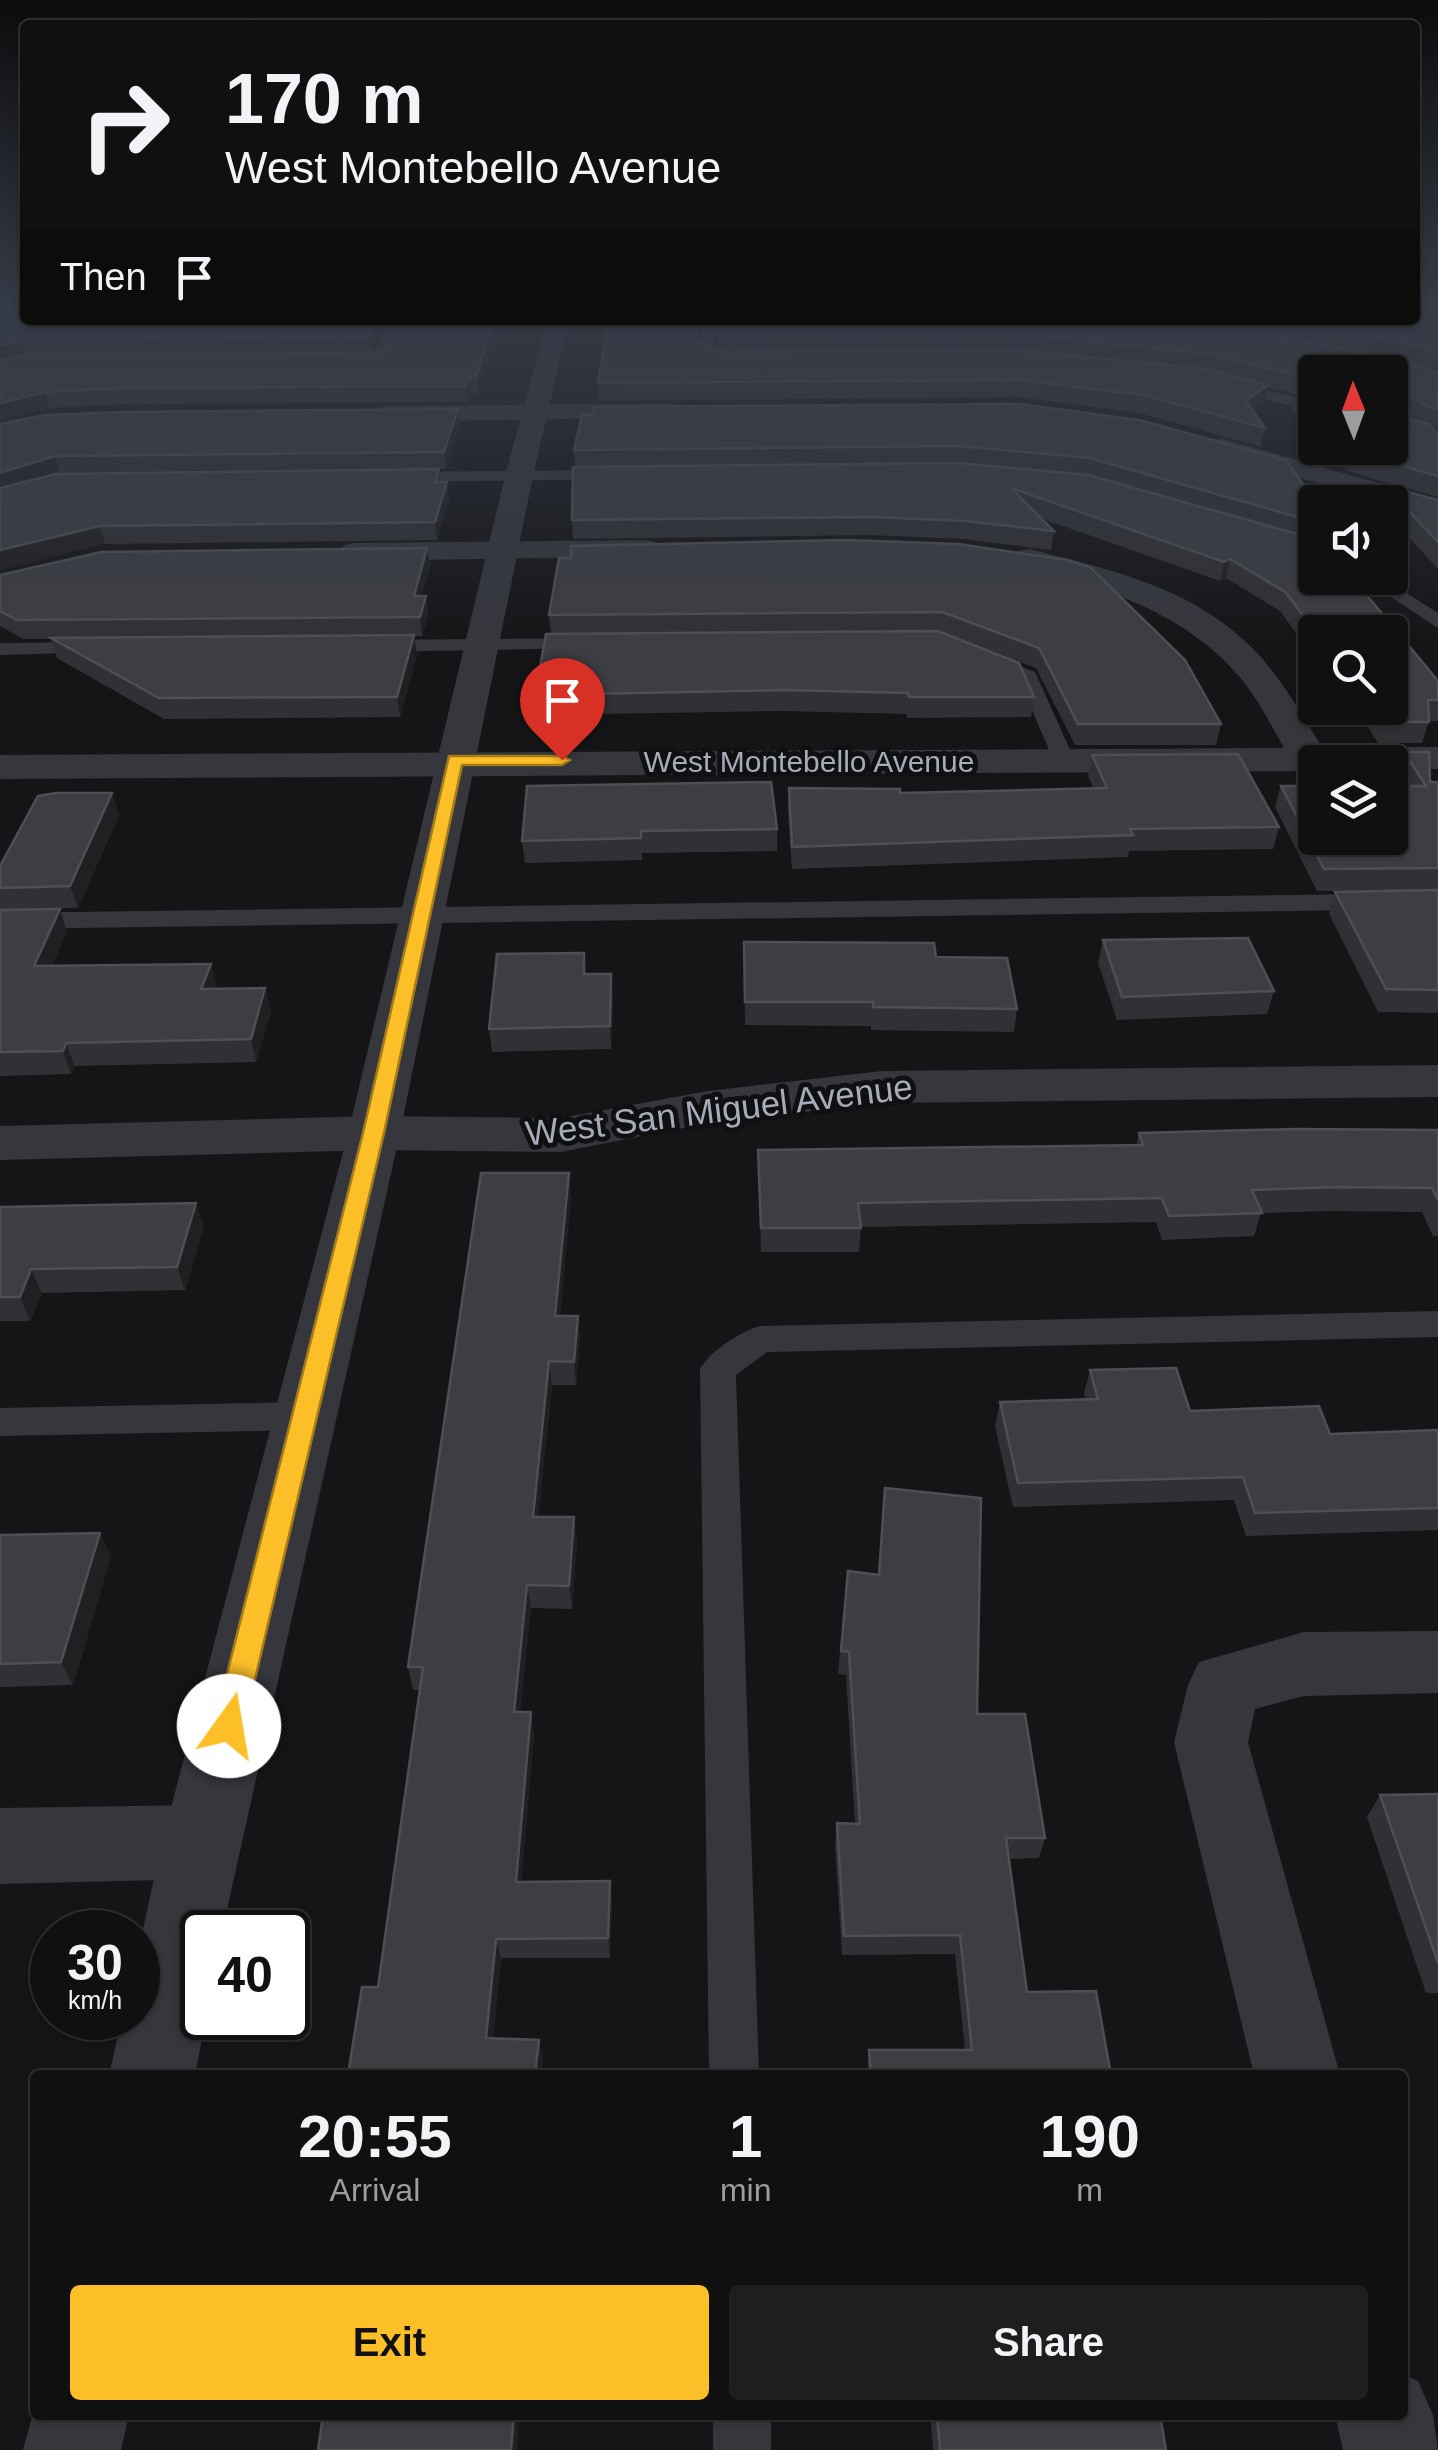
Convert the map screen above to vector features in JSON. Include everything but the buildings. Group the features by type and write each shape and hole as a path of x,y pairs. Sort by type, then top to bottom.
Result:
{"street":[{"path":"153,2070 201,1842 374,1133 533,420"},
{"path":"1195,438 1438,509"},
{"path":"332,552 677,549"},
{"path":"992,554 1028,558 1165,598 1211,628 1256,674 1301,745"},
{"name":"West Montebello Avenue","path":"1408,758 1438,758"},
{"name":"West Montebello Avenue","path":"0,767 455,760 1298,760"},
{"name":"West San Miguel Avenue","path":"0,1142 374,1133 561,1135 708,1107 882,1086 1438,1081"},
{"path":"1295,2070 1212,1742 1224,1685 1304,1664 1438,1662"},
{"path":"0,1846 201,1842"},
{"path":"72,2450 79,2420"},
{"path":"1385,2420 1392,2450"}],"lane":[{"path":"375,478 638,475"},
{"path":"1397,595 1438,622"},
{"path":"350,646 603,644"},
{"path":"0,649 117,648"},
{"path":"957,648 1028,676 1065,763"},
{"path":"0,921 1438,901"},
{"path":"734,2070 718,1370 760,1338 1438,1324"},
{"path":"0,1422 303,1416"},
{"path":"1408,2409 1438,2408"},
{"path":"742,2420 742,2450"}],"route":[{"path":"229,1726 374,1133 455,760 562,760"}]}
